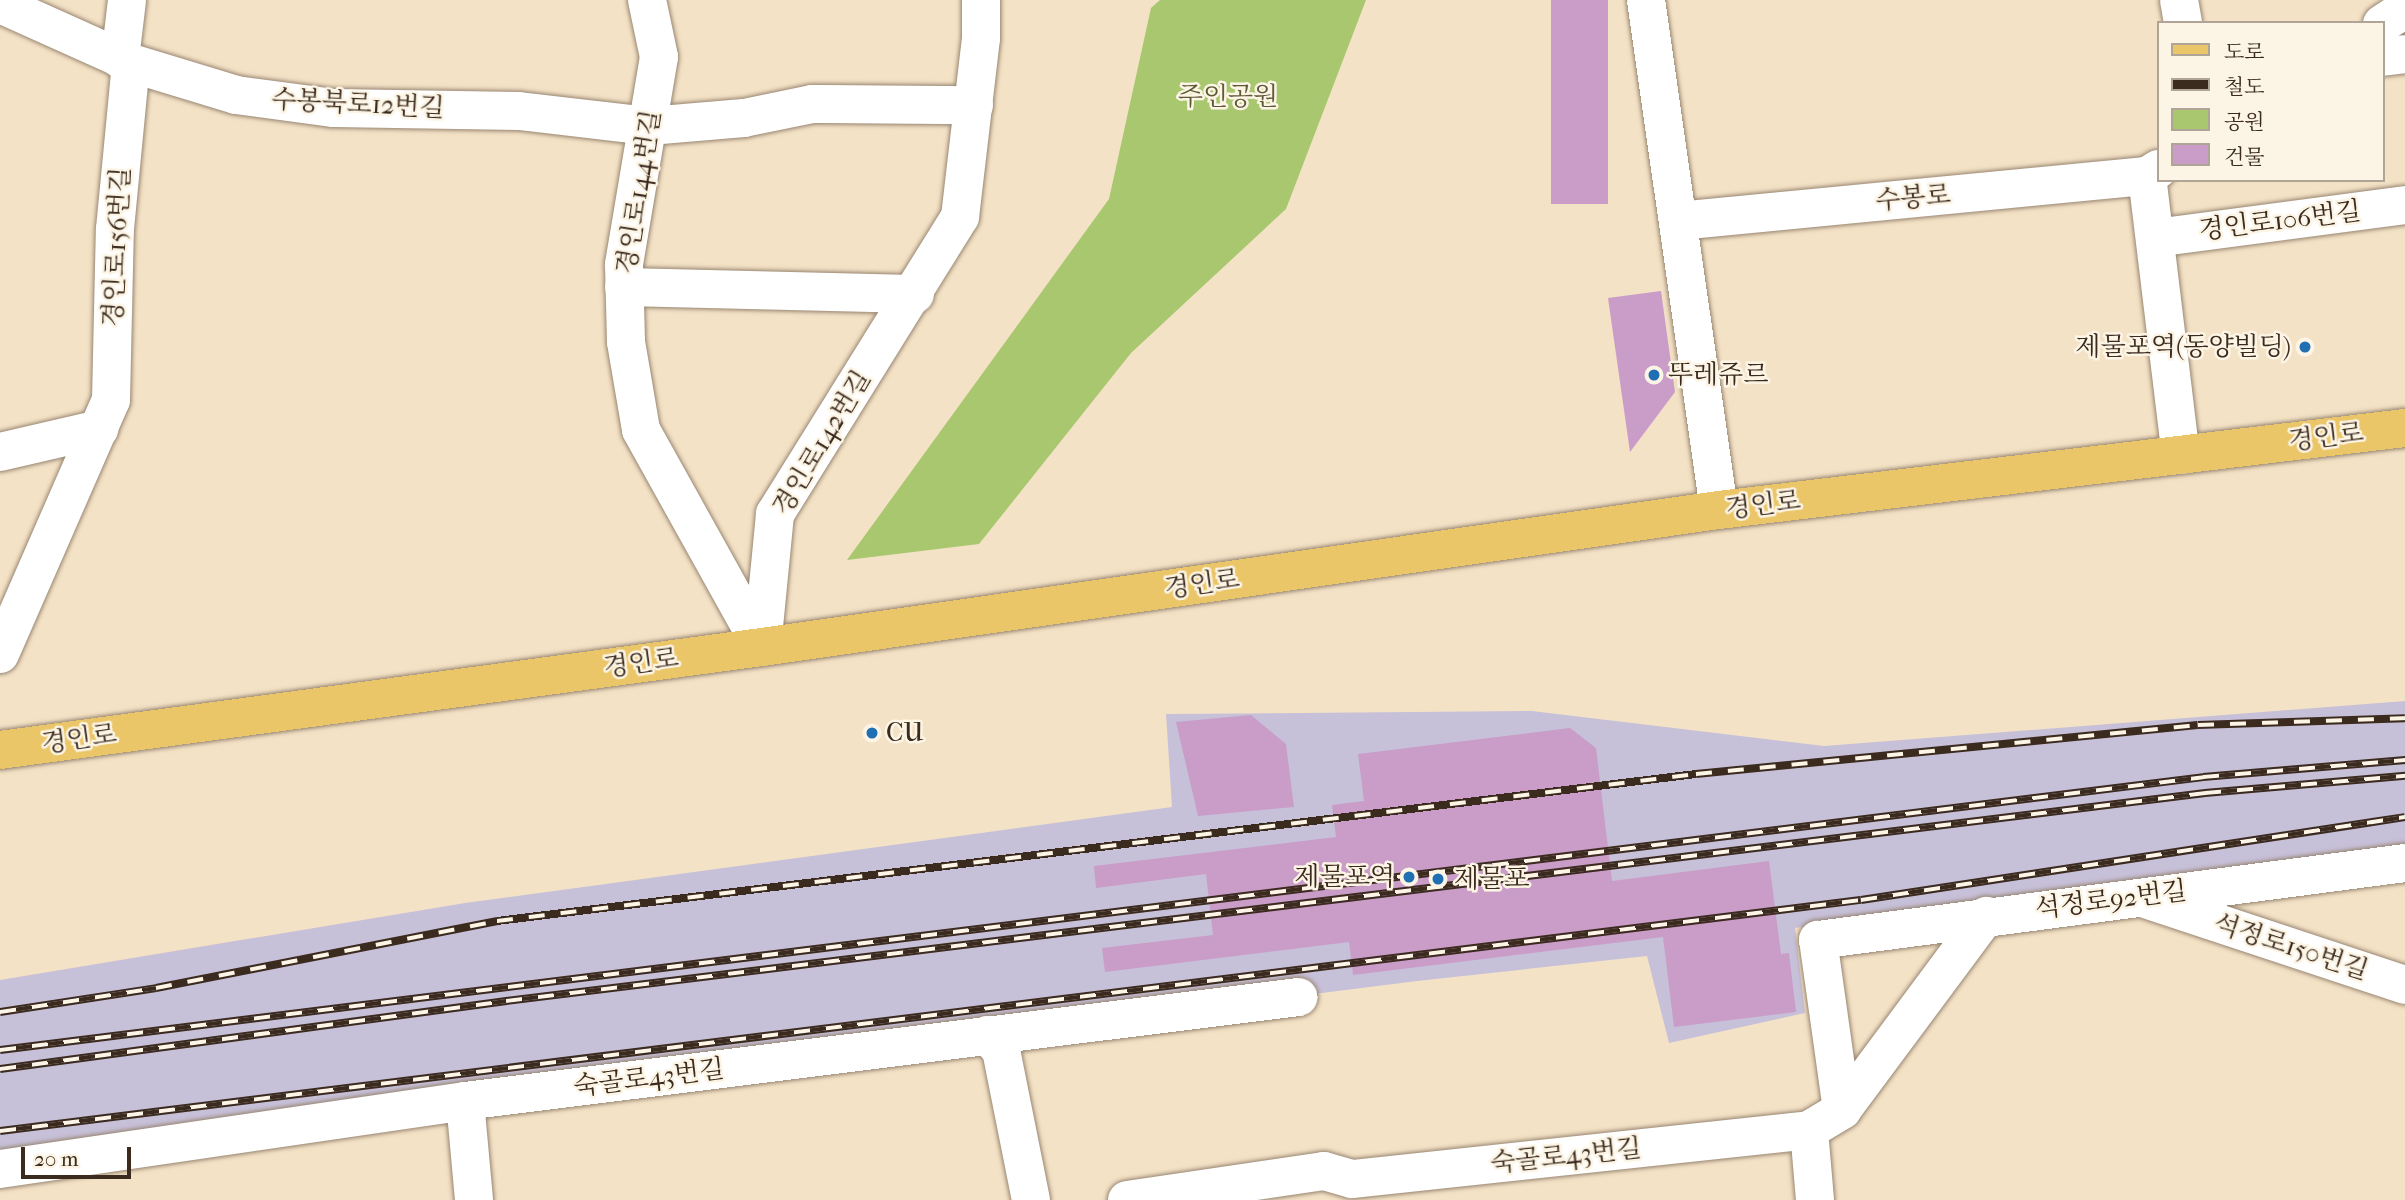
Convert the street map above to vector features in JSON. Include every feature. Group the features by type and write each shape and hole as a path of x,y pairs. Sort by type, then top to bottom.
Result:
{"main road":[{"name":"경인로","path":"0,750 762,647 1719,510 2405,428"}],"street":[{"name":"경인로156번길","path":"0,654 111,400 115,229 126,61 127,0"},
{"name":"경인로144번길","path":"647,0 659,57 624,265 626,342 641,430 762,647"},
{"name":"경인로142번길","path":"762,647 775,514 960,217 974,105 981,0"},
{"path":"1646,0 1719,510"},
{"path":"2179,0 2183,21"},
{"name":"수봉북로12번길","path":"0,4 126,61 236,95 334,108 519,111 649,126"},
{"path":"2384,23 2405,9"},
{"path":"2384,57 2405,54"},
{"path":"649,126 744,118 812,104 974,105"},
{"path":"2153,172 2155,237 2181,454"},
{"name":"수봉로","path":"1678,221 2153,172"},
{"name":"경인로106번길","path":"2155,237 2405,205"},
{"path":"624,287 915,293"},
{"path":"0,453 99,429"},
{"name":"석정로92번길","path":"1842,1110 1818,940 2405,863"},
{"name":"석정로150번길","path":"2138,897 2405,985"},
{"path":"1815,1200 1809,1130 1842,1110 1986,916"},
{"name":"숙골로43번길","path":"0,1169 465,1101 1299,997"},
{"path":"987,1035 1001,1050 1031,1200"},
{"path":"465,1101 474,1200"},
{"name":"숙골로43번길","path":"1326,1186 1352,1180 1809,1130"},
{"path":"1127,1200 1326,1186"}],"shaded area":[{"path":"2405,701 2405,848 1795,928 1805,1013 1669,1043 1647,956 1417,981 0,1160 0,980 465,903 1172,807 1166,714 1532,711 1824,746"}],"green space":[{"name":"주인공원","path":"1160,0 1366,0 1286,209 1131,353 979,544 847,560 1109,199 1151,8"}],"building":[{"path":"1551,0 1608,0 1608,204 1551,204"},
{"path":"1661,291 1675,392 1630,452 1608,298"},
{"path":"1251,715 1286,744 1294,807 1198,816 1176,722"},
{"name":"제물포역","path":"1570,728 1596,748 1612,881 1769,861 1781,954 1789,953 1796,1012 1674,1027 1663,937 1353,975 1349,942 1105,972 1102,948 1213,935 1206,874 1096,888 1094,866 1336,837 1332,805 1364,801 1358,754"}],"railway":[{"path":"0,1012 156,988 497,921 1696,774 2198,725 2405,718"},
{"path":"0,1050 2203,777 2405,760"},
{"path":"0,1069 506,1001 2205,793 2405,776"},
{"path":"0,1131 1861,900 2405,817"}],"place":[{"name":"제물포역(동양빌딩)","path":"2305,347"},
{"name":"뚜레쥬르","path":"1654,375"},
{"name":"CU","path":"872,733"},
{"name":"제물포역","path":"1409,877"},
{"name":"제물포","path":"1438,879"}]}
